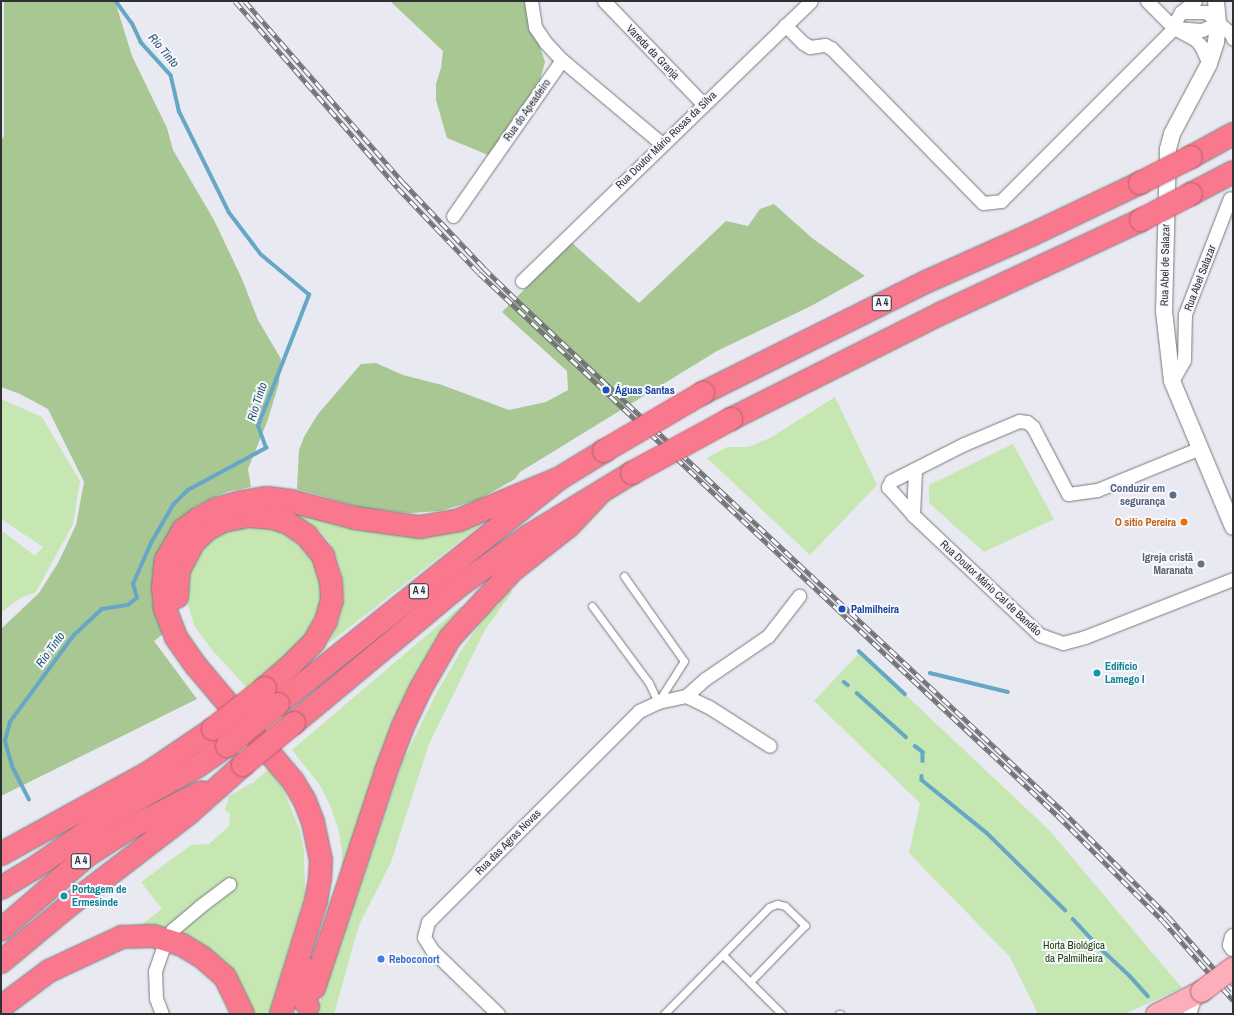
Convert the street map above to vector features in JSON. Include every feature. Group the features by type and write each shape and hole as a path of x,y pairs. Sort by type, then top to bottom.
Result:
{"highway":[{"name":"A 4","path":"1,888 33,869 115,812 198,766 227,746 560,478 604,451 703,393 928,280 1031,235 1140,183 1233,134"},
{"name":"A 4","path":"1,962 67,907 188,814 219,784 459,586 527,536 632,473 731,419 942,313 1141,220 1233,172"},
{"path":"282,1014 316,902 319,886 321,860 313,822 305,801 293,781 196,666 176,637 165,609 163,587 166,560 183,530 198,519 216,509 241,502 267,498 291,501 355,518 420,527 459,520 560,478"},
{"path":"306,1010 386,771 403,726 421,688 450,638 513,570 569,526 599,494"},
{"path":"2,854 148,773 213,729 265,688 314,642 326,621 332,600 331,582 323,556 306,536 288,523 273,518 249,516 223,521 208,529 194,542 179,570 176,591 179,609 188,631 207,657 292,759 313,791 328,825 334,863 333,892 302,997 306,1010"},
{"name":"A 4","path":"1,930 88,855 130,828 219,784"},
{"name":"A 4","path":"1,902 33,869"},
{"path":"1,1007 48,971 122,937 153,936 182,945 202,957 225,977 243,1014"},
{"path":"16,1014 95,950"}],"main road":[{"path":"1156,1014 1195,1000 1233,961"}],"street":[{"path":"531,1 535,27 545,42 562,60 662,144"},
{"name":"Vareda da Granja","path":"604,1 703,104"},
{"name":"Rua Doutor Mário Rosas da Silva","path":"522,281 811,1"},
{"path":"1147,1 1174,28 1195,39 1209,64"},
{"path":"785,25 803,43 810,47 825,45 831,48 983,203 1001,201 1174,28 1175,22 1181,12 1195,1"},
{"name":"Rua Abel de Salazar","path":"1216,1 1218,23 1216,42 1209,64 1172,134 1166,162 1164,311 1172,381 1233,527"},
{"path":"1181,12 1206,12 1231,34 1233,39"},
{"path":"1174,28 1202,30 1218,23"},
{"name":"Rua do Apeadeiro","path":"453,216 562,60"},
{"name":"Rua Abel Salazar","path":"1172,381 1184,360 1185,314 1230,198"},
{"name":"Rua Doutor Mário Cal de Bandão","path":"1200,448 1097,490 1068,494 1033,427 1027,422 1019,420 964,444 891,480 888,487 913,515 952,553 1040,635 1063,643 1085,638 1233,579"},
{"path":"913,515 915,468"},
{"name":"Rua das Agras Novas","path":"498,1014 432,950 424,937 428,922 638,711 658,702 686,696 705,679 768,636 799,596"},
{"path":"686,696 709,707 770,746"},
{"path":"172,930 199,906 229,884"},
{"path":"1233,937 1231,945 1233,961"},
{"path":"162,1014 156,998 155,971 163,948"}],"lane":[{"path":"624,576 684,660 658,702"},
{"path":"592,606 649,683 658,702"},
{"path":"664,1014 767,910 774,905 785,906 805,925 750,982"},
{"path":"723,955 782,1014"}],"green space":[{"path":"4,1 115,1 132,56 167,128 173,150 214,220 242,279 258,320 281,359 279,383 267,422 248,469 251,487 230,491 195,507 180,521 159,556 153,573 152,591 154,608 163,634 154,641 197,699 1,796 1,629 39,593 58,563 76,525 84,482 48,409 20,394 1,387 1,141 4,136"},
{"path":"390,1 525,1 545,62 538,87 517,127 488,155 447,138 436,100 436,84 441,68 443,51"},
{"path":"774,204 812,238 865,276 811,306 717,351 520,472 515,479 478,500 440,511 410,513 363,508 297,489 299,450 304,437 318,414 361,364 376,363 403,375 442,385 509,410 546,402 568,390 567,371 502,312 571,242 639,303 726,221 748,226 760,209"},
{"path":"835,397 877,485 810,555 707,458 727,447 748,447 770,438"},
{"path":"1,399 42,417 80,481 73,524 36,592 20,598 1,613 1,530 35,556 43,547 1,519"},
{"path":"1013,444 1054,519 984,552 929,503 929,485"},
{"path":"265,505 445,531 484,522 328,644 339,622 344,599 343,581 337,558 328,540 317,528 294,515"},
{"path":"255,524 281,528 301,541 316,561 324,583 321,607 301,646 248,689 213,651 195,627 188,605 187,582 195,558 206,541 228,528"},
{"path":"510,590 512,592 485,630 429,744 391,862 359,925 334,1014 316,1014 403,761 436,694 458,658 458,655 488,613 499,605 498,603"},
{"path":"461,606 463,609 342,879 342,851 338,828 330,805 320,785 292,750"},
{"name":"Horta Biológica da Palmilheira","path":"860,652 1049,830 1182,988 1124,1014 1038,1014 1010,957 909,853 920,803 814,701"},
{"path":"269,769 283,789 300,831 304,852 305,895 269,1014 250,1014 236,985 138,927 162,909 141,882 191,845 209,844 229,826 230,814 225,810 229,796 254,782"}],"waterway":[{"name":"Rio Tinto","path":"29,800 12,766 5,741 10,722 74,635 102,609 128,605 137,598 133,584 151,543 173,505 188,490 266,448 258,426 309,295 261,255 229,213 179,112 171,76 141,43 132,24 115,1"},
{"path":"859,651 905,694"},
{"path":"930,673 1008,692"},
{"path":"844,682 848,685"},
{"path":"857,693 906,737"},
{"path":"915,746 923,752 923,761"},
{"path":"922,776 922,780 987,833 1065,910"},
{"path":"1073,919 1148,996"}],"railway":[{"path":"235,1 398,188 479,273 1058,816 1163,921 1233,1000"},
{"path":"245,1 404,183 484,268 1063,811 1168,916 1233,990"}],"place":[{"name":"Águas Santas","path":"606,390"},
{"name":"Conduzir em segurança","path":"1173,495"},
{"name":"O sitio Pereira","path":"1184,522"},
{"name":"Igreja cristã Maranata","path":"1201,564"},
{"name":"Palmilheira","path":"842,609"},
{"name":"Edifício Lamego I","path":"1097,673"},
{"name":"Portagem de Ermesinde","path":"64,896"},
{"name":"Reboconort","path":"381,959"}]}
